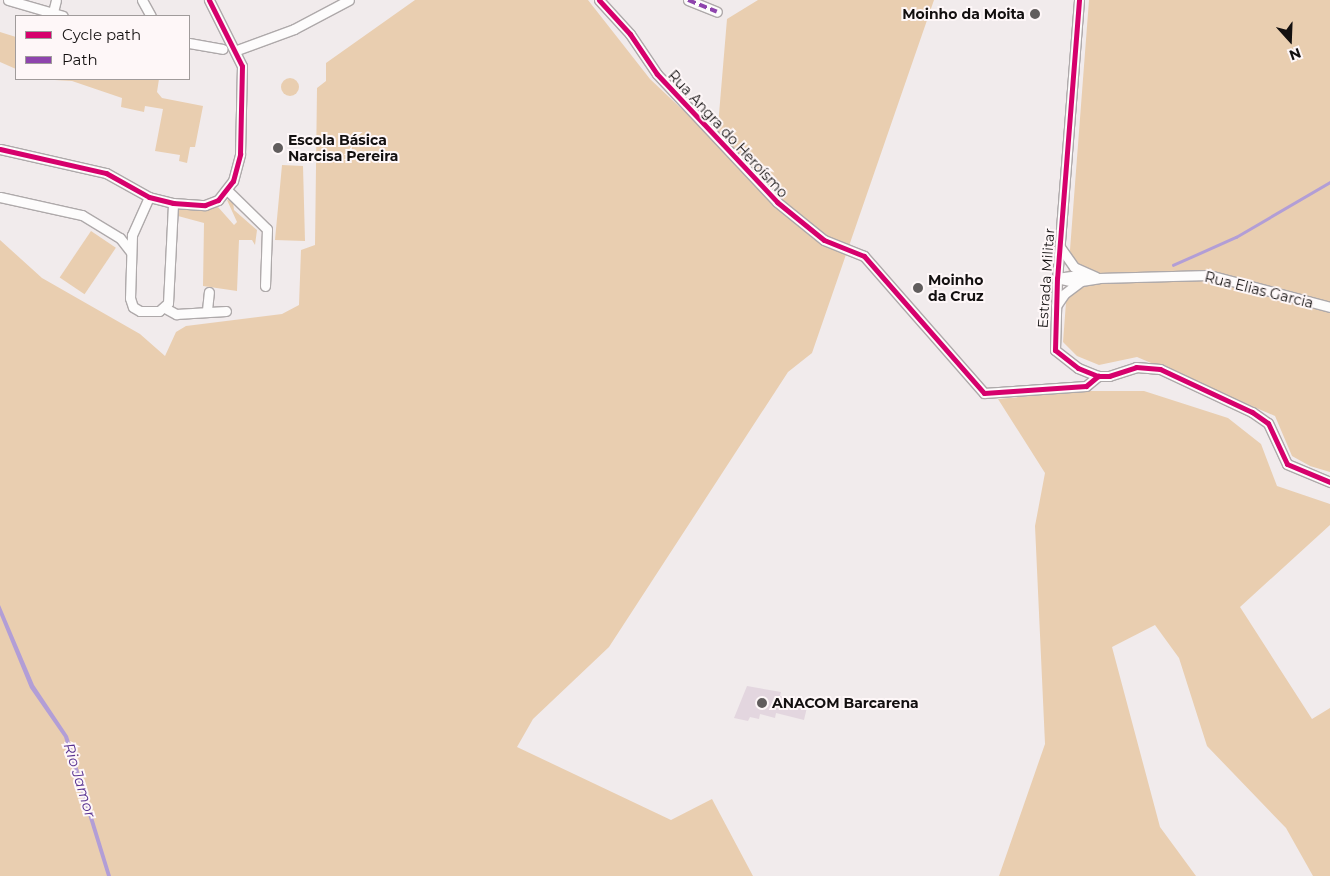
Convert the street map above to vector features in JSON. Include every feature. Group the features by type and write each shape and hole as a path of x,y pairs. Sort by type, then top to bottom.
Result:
{"street":[{"path":"8,0 52,15 56,0"},
{"path":"142,0 150,15"},
{"path":"0,149 106,173 149,197 173,203 205,205 228,191 237,172 243,119 242,66 237,50 209,0"},
{"path":"237,50 294,30 349,0"},
{"name":"Rua Angra do Heroísmo","path":"599,0 630,34 657,74 777,202 824,240 864,256 984,393 1086,386 1098,376"},
{"path":"688,0 717,12"},
{"name":"Estrada Militar","path":"1080,0 1057,278 1055,350 1078,368 1098,376"},
{"path":"190,44 222,49"},
{"path":"228,191 267,229 265,286"},
{"path":"0,197 82,215 120,238 131,252"},
{"path":"149,197 135,226 131,252 133,306 140,311 165,308 176,314 207,310 226,311"},
{"path":"165,308 173,203"},
{"path":"1060,246 1074,268 1085,278"},
{"name":"Rua Elias Garcia","path":"1057,278 1209,275 1330,307"},
{"name":"Rua Elias Garcia","path":"1055,308 1064,294 1085,278"},
{"path":"207,310 209,292"},
{"path":"1098,376 1109,376 1136,367 1160,369 1262,417 1286,464 1330,482"}],"shaded area":[{"path":"415,0 588,0 650,79 705,131 718,126 727,19 758,0 934,0 812,353 788,372 609,647 533,719 517,747 671,820 712,799 753,876 0,876 0,240 42,278 140,334 165,356 176,332 186,326 282,314 299,305 301,250 315,245 317,88 326,81 326,63"},
{"path":"1089,0 1330,0 1330,472 1310,466 1292,456 1275,416 1137,357 1099,365 1077,356 1063,342"},
{"path":"0,32 15,37 15,69 0,62"},
{"path":"290,78 296,81 299,87 296,93 290,96 284,93 281,87 284,81"},
{"path":"54,80 159,80 157,92 162,98 203,106 195,147 190,147 187,163 179,161 180,155 155,151 163,109 145,106 144,112 121,107 122,98 72,81"},
{"path":"282,165 303,166 305,241 275,240"},
{"path":"227,200 233,201 234,210 257,230 255,245 252,240 239,240 237,291 203,286 204,223 178,216 179,210 218,207 234,225 237,222"},
{"path":"91,231 116,248 85,294 60,277"},
{"path":"1085,391 1144,391 1228,418 1261,444 1277,486 1330,504 1330,525 1240,607 1312,719 1330,708 1330,876 1313,876 1286,828 1207,746 1179,658 1155,625 1112,647 1160,827 1196,876 999,876 1045,744 1035,526 1045,473 998,399"}],"water":[{"name":"Rio Jamor","path":"0,605 34,685 68,736 111,876 107,876 64,737 30,688 0,615"}],"building":[{"name":"ANACOM Barcarena","path":"747,686 781,692 780,696 808,703 804,720 776,713 775,718 760,714 759,719 750,717 748,721 734,718"}],"waterway":[{"path":"1173,265 1236,237 1330,182"}],"marked path":[{"path":"688,0 717,12"}],"cycle path":[{"path":"0,149 106,173 149,197 173,203 205,205 218,200 233,181 240,154 242,66 209,0"},
{"path":"599,0 630,34 657,74 777,202 824,240 864,256 984,393 1086,386 1098,376"},
{"path":"1079,0 1057,278 1055,350 1078,368 1098,376 1109,376 1136,367 1160,369 1252,412 1268,423 1287,464 1330,482"}],"place":[{"name":"Moinho da Moita","path":"1035,14"},
{"name":"Escola Básica Narcisa Pereira","path":"278,148"},
{"name":"Moinho da Cruz","path":"918,288"},
{"name":"ANACOM Barcarena","path":"762,703"}]}
